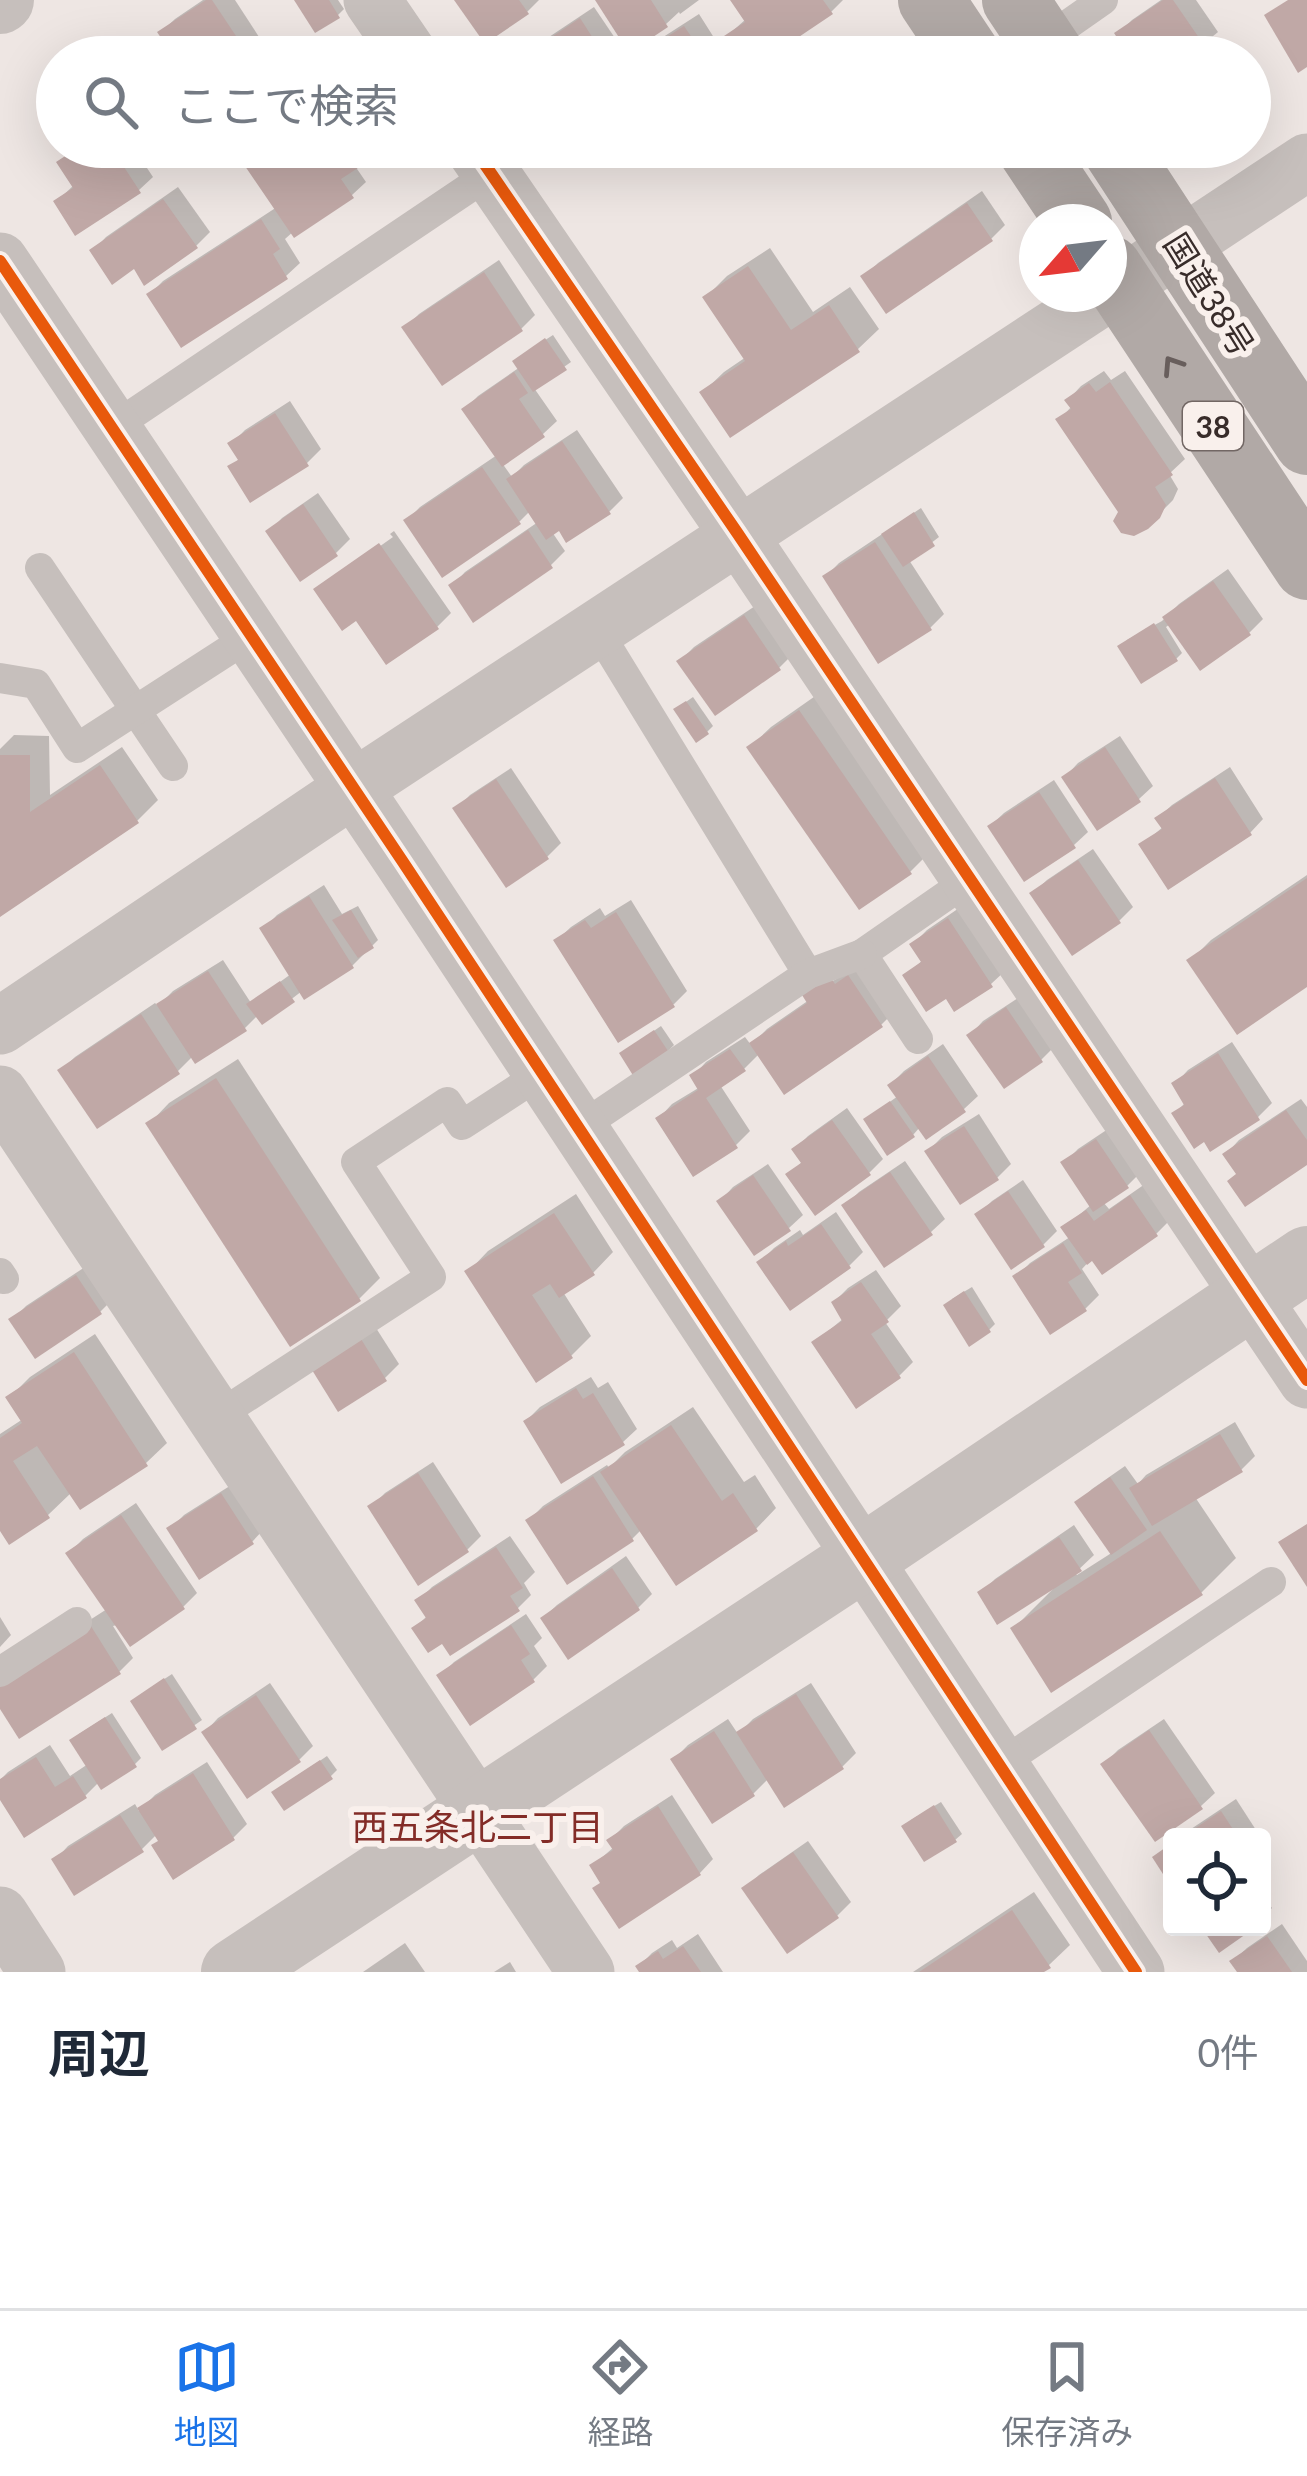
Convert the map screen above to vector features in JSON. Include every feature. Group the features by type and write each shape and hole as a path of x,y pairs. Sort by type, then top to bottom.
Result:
{"highway":[{"path":"932,0 955,36"},
{"path":"1043,168 1067,204"},
{"name":"国道38号","path":"1128,168 1307,442"},
{"name":"38","path":"1127,308 1307,567"}],"street":[{"path":"372,0 397,36"},
{"path":"1127,276 1307,162"},
{"path":"487,168 1307,1380"},
{"path":"0,261 1136,1972"},
{"path":"0,1026 1071,312"},
{"path":"0,1094 586,1972"},
{"path":"234,1972 1307,1259"},
{"path":"0,1915 38,1972"}],"lane":[{"path":"1037,33 1103,0"},
{"path":"112,428 471,168"},
{"path":"40,568 173,766"},
{"path":"596,628 808,974"},
{"path":"0,678 36,684 77,748 252,635"},
{"path":"579,1128 808,974 862,954 970,879"},
{"path":"862,954 918,1039"},
{"path":"216,1417 431,1277 356,1162 447,1102 462,1125 542,1073"},
{"path":"999,1765 1271,1582"},
{"path":"0,1672 77,1622"}],"building":[{"path":"212,0 236,36 160,36 157,32"},
{"path":"294,0 329,0 340,18 315,33"},
{"path":"454,0 519,0 529,14 497,36 479,36"},
{"path":"595,0 651,0 668,27 654,36 618,36"},
{"path":"730,0 823,0 833,14 800,36 724,36 745,22"},
{"path":"1163,0 1173,0 1198,36 1116,36"},
{"path":"1288,0 1307,0 1307,67 1298,73 1264,15"},
{"path":"580,18 592,36 553,36"},
{"path":"684,26 691,36 668,36"},
{"path":"60,168 125,168 141,193 75,236 53,201 73,188"},
{"path":"246,168 358,168 341,179 354,198 294,238"},
{"path":"163,199 198,248 144,286 134,269 112,285 89,250"},
{"path":"967,203 993,241 886,314 860,276"},
{"path":"261,219 280,249 273,254 288,279 181,348 146,294"},
{"path":"748,266 791,330 829,305 860,352 730,438 699,392 745,361 702,297"},
{"path":"484,272 523,331 442,386 401,327"},
{"path":"545,338 567,370 533,392 512,361"},
{"path":"514,372 528,393 519,399 545,437 502,467 461,409"},
{"path":"1110,382 1173,475 1155,487 1166,505 1160,518 1134,536 1121,533 1113,521 1118,512 1055,419 1071,409 1064,400 1089,383 1096,392"},
{"path":"275,413 309,466 250,503 227,466 238,460 227,443"},
{"path":"562,441 611,514 566,543 559,531 546,540 506,479"},
{"path":"482,467 521,524 442,578 403,520"},
{"path":"303,504 338,556 300,582 265,531"},
{"path":"914,512 935,546 903,567 881,534"},
{"path":"528,530 553,568 473,623 448,585"},
{"path":"875,542 932,630 878,664 822,576"},
{"path":"379,543 439,629 386,665 356,621 342,631 313,589"},
{"path":"1213,581 1251,635 1200,671 1162,617"},
{"path":"744,615 781,670 715,716 676,661"},
{"path":"1154,623 1178,661 1141,684 1117,646"},
{"path":"686,701 709,734 696,743 673,709"},
{"path":"799,710 912,874 859,910 746,747"},
{"path":"1105,747 1141,802 1097,831 1061,777"},
{"path":"0,755 30,755 30,812 100,765 139,823 0,917"},
{"path":"1215,778 1252,835 1168,890 1138,844 1162,829 1154,818"},
{"path":"496,779 549,859 506,888 452,808"},
{"path":"1039,792 1076,848 1024,882 987,826"},
{"path":"1078,860 1121,923 1072,956 1029,893"},
{"path":"1307,878 1307,987 1237,1035 1186,960"},
{"path":"309,896 354,968 304,1000 259,928"},
{"path":"351,910 374,948 358,958 332,920"},
{"path":"616,912 675,1007 618,1043 553,940 585,920 591,928"},
{"path":"948,918 993,987 954,1012 946,999 926,1012 902,975 921,962 909,944"},
{"path":"208,971 247,1031 195,1064 156,1004"},
{"path":"848,975 883,1027 784,1095 749,1043 807,1003 802,995 830,977 835,984"},
{"path":"280,981 295,1002 262,1025 246,1004"},
{"path":"1006,1007 1043,1062 1004,1089 966,1035"},
{"path":"141,1014 180,1074 97,1129 57,1070"},
{"path":"654,1030 670,1054 634,1077 619,1053"},
{"path":"730,1049 746,1071 706,1098 738,1148 693,1177 655,1118 698,1090 689,1075"},
{"path":"1218,1053 1260,1120 1210,1152 1204,1142 1194,1149 1171,1113 1184,1105 1171,1083"},
{"path":"928,1056 966,1112 926,1140 887,1085"},
{"path":"216,1078 361,1301 290,1347 145,1123"},
{"path":"890,1101 915,1137 887,1156 863,1119"},
{"path":"1286,1110 1307,1140 1307,1165 1245,1207 1227,1181 1236,1174 1222,1154"},
{"path":"832,1120 871,1175 815,1216 785,1174 801,1163 791,1149"},
{"path":"964,1126 999,1180 960,1205 924,1151"},
{"path":"1096,1139 1129,1188 1093,1212 1060,1162"},
{"path":"890,1172 933,1235 884,1268 841,1205"},
{"path":"753,1175 791,1231 754,1256 716,1201"},
{"path":"1008,1191 1045,1247 1011,1270 974,1214"},
{"path":"1130,1195 1158,1236 1102,1275 1092,1261 1087,1265 1060,1227 1086,1210 1094,1221"},
{"path":"554,1213 595,1275 559,1298 550,1284 532,1295 573,1358 536,1383 464,1271"},
{"path":"821,1224 851,1268 790,1311 756,1262"},
{"path":"1063,1243 1082,1273 1068,1282 1087,1311 1050,1335 1012,1276"},
{"path":"76,1275 102,1314 35,1359 8,1319"},
{"path":"861,1282 889,1322 871,1334 901,1378 856,1409 811,1342 842,1321 831,1302"},
{"path":"964,1291 991,1332 969,1347 943,1305"},
{"path":"361,1339 387,1381 338,1412 312,1370"},
{"path":"74,1352 148,1466 80,1510 37,1446 13,1461 50,1518 9,1545 0,1531 0,1438 22,1423 5,1397"},
{"path":"576,1388 583,1399 593,1393 625,1445 561,1484 523,1421"},
{"path":"671,1425 722,1501 733,1493 758,1531 676,1586 600,1472"},
{"path":"1220,1434 1243,1472 1152,1526 1129,1488"},
{"path":"418,1473 469,1552 418,1586 367,1506"},
{"path":"593,1476 634,1541 567,1585 525,1520"},
{"path":"1110,1477 1147,1530 1111,1555 1074,1502"},
{"path":"221,1493 254,1544 199,1580 166,1528"},
{"path":"121,1515 185,1609 130,1647 65,1553"},
{"path":"1307,1524 1307,1587 1278,1542"},
{"path":"1160,1531 1203,1595 1051,1693 1010,1628"},
{"path":"1059,1537 1082,1571 997,1625 977,1592"},
{"path":"496,1547 523,1588 510,1596 520,1611 450,1656 442,1644 428,1653 411,1628 426,1618 414,1600"},
{"path":"612,1568 640,1610 568,1660 540,1618"},
{"path":"89,1623 121,1674 19,1739 0,1709 0,1680"},
{"path":"511,1625 530,1654 521,1660 535,1682 470,1726 436,1675"},
{"path":"164,1678 197,1729 162,1751 130,1701"},
{"path":"796,1694 844,1769 784,1808 736,1732"},
{"path":"256,1695 301,1762 247,1799 201,1732"},
{"path":"105,1717 137,1767 101,1790 69,1740"},
{"path":"1149,1730 1203,1809 1175,1828 1163,1828 1163,1836 1155,1842 1100,1764"},
{"path":"714,1731 755,1796 712,1824 670,1759"},
{"path":"36,1757 55,1787 73,1776 87,1798 24,1838 0,1800 0,1779"},
{"path":"320,1760 333,1779 284,1811 271,1792"},
{"path":"193,1773 235,1840 173,1880 151,1845 158,1841 137,1808"},
{"path":"934,1805 957,1842 924,1862 901,1826"},
{"path":"658,1806 701,1875 619,1929 592,1888 600,1883 589,1865 613,1850 606,1840"},
{"path":"1221,1811 1232,1828 1196,1828"},
{"path":"120,1815 144,1852 74,1896 51,1859"},
{"path":"1163,1849 1163,1874 1152,1857"},
{"path":"793,1852 839,1918 787,1954 741,1888"},
{"path":"1012,1910 1051,1968 1044,1972 919,1972"},
{"path":"1207,1936 1243,1936 1219,1953"},
{"path":"1267,1936 1292,1972 1237,1972 1229,1961"},
{"path":"683,1946 701,1972 639,1972 635,1966 658,1951 663,1959"}],"cycle path":[{"path":"487,168 1307,1380"},
{"path":"0,261 1136,1972"}],"district":[{"name":"西五条北二丁目","path":"478,1826"}]}
